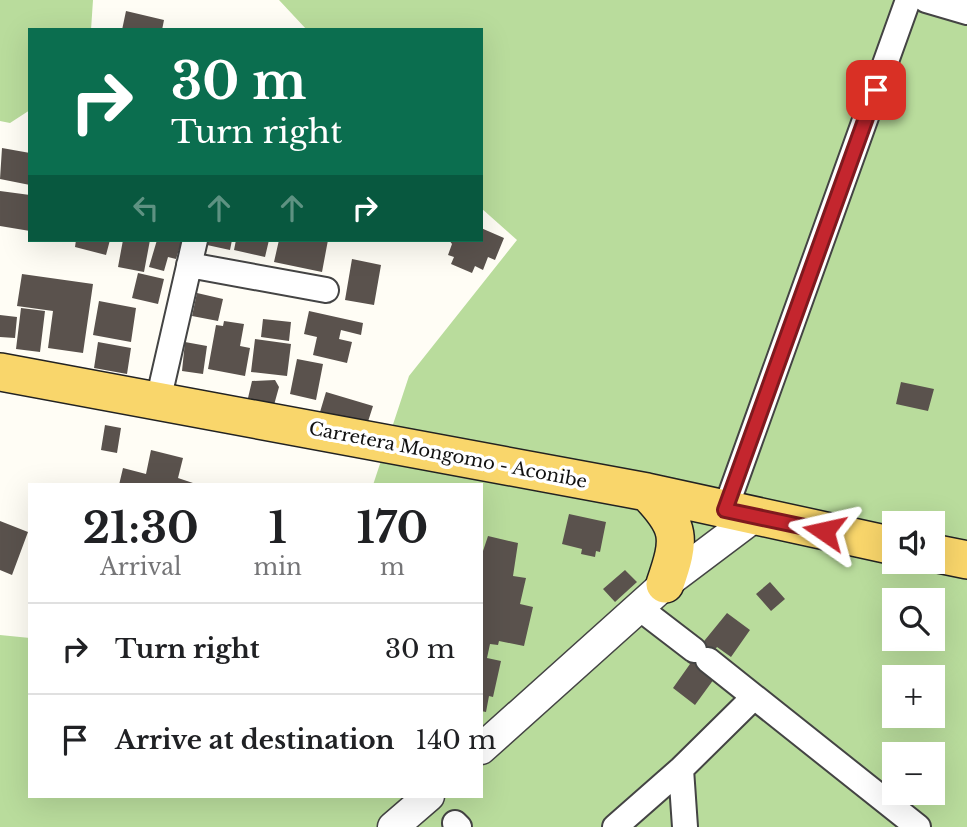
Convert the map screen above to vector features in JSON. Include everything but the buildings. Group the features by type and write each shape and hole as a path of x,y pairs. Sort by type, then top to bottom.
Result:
{"main road":[{"name":"Carretera Mongomo - Aconibe","path":"0,372 648,492 882,544"},
{"path":"648,492 675,527 677,545 665,584"},
{"path":"945,555 967,560"}],"street":[{"path":"483,747 739,514 908,0"},
{"path":"926,0 967,12"},
{"path":"158,401 195,242"},
{"path":"189,265 326,290"},
{"path":"638,607 918,827"},
{"path":"615,827 681,769 754,697"},
{"path":"681,769 685,827"},
{"path":"393,827 427,798"}],"green space":[{"path":"0,0 93,0 91,28 28,28 28,111 10,123 0,121"},
{"path":"279,0 967,0 967,827 0,827 0,635 28,638 28,798 483,798 483,483 374,483 409,376 517,240 483,210 483,28 305,28"}],"route":[{"path":"824,531 725,510 876,90"}]}
